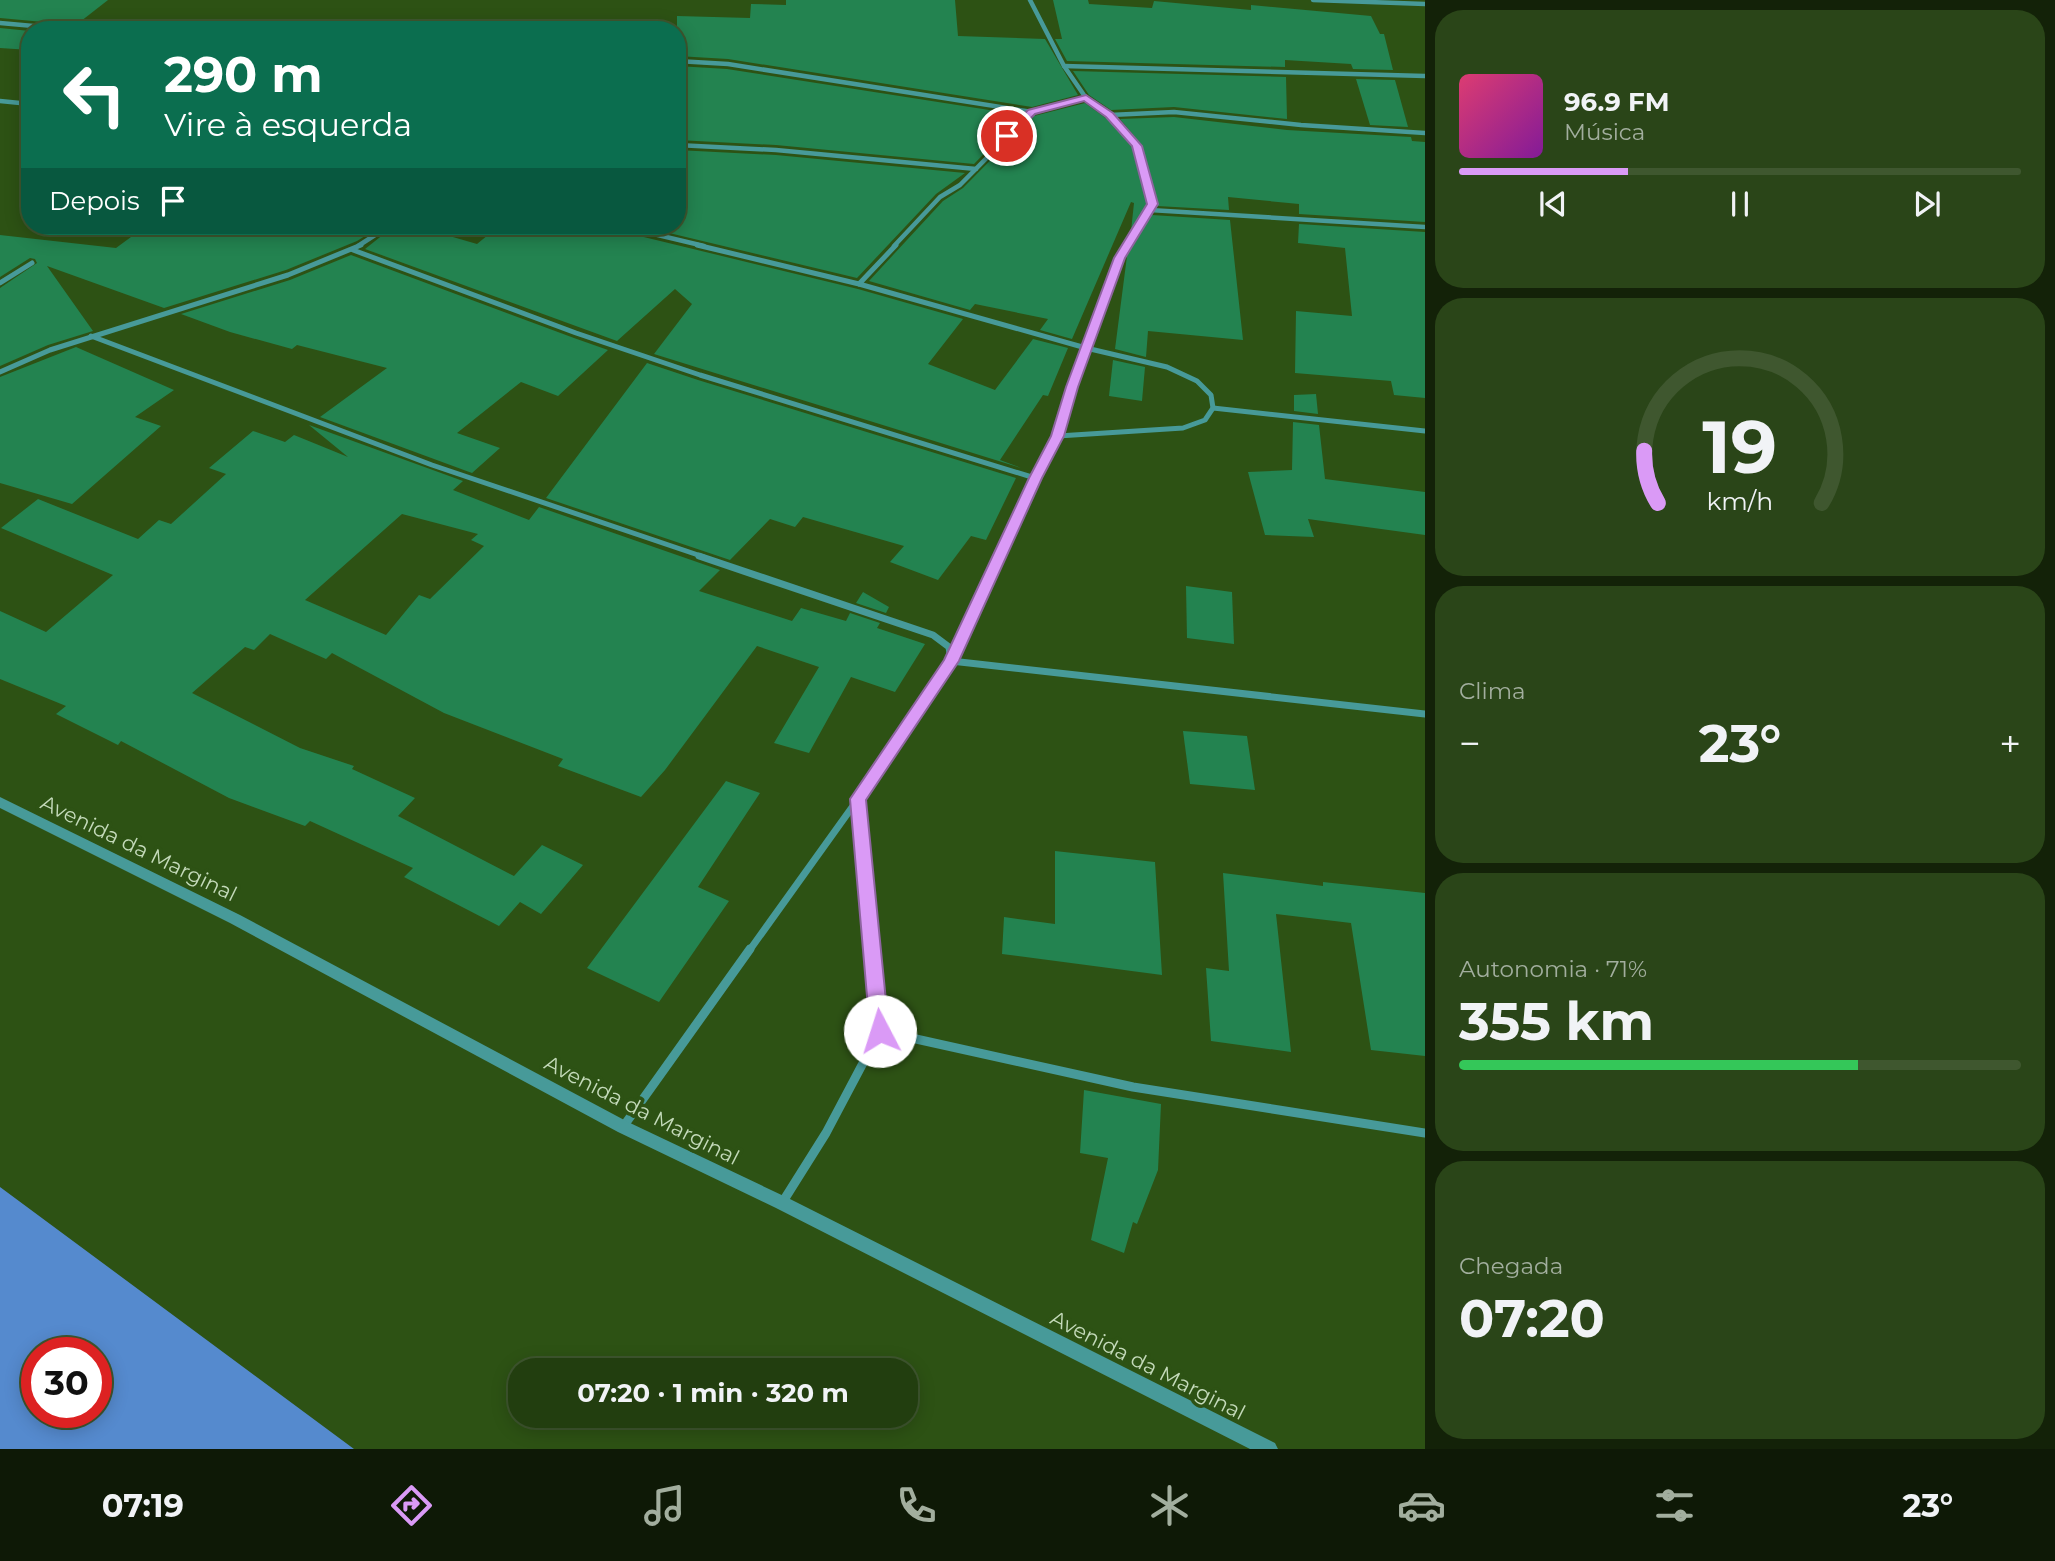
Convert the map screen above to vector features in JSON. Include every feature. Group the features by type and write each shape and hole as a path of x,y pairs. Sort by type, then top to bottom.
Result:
{"street":[{"path":"624,1127 858,799 951,661 1035,478 1058,436 1086,348 1120,258 1153,204 1137,146 1110,115 1086,98 1064,66 1030,0"},
{"path":"1312,0 1425,4"},
{"path":"0,23 21,25"},
{"path":"686,62 728,64 1031,112 1086,98"},
{"path":"1064,66 1425,76"},
{"path":"0,101 21,103"},
{"path":"859,284 940,197 960,185 1031,112"},
{"path":"1110,115 1174,112 1425,134"},
{"path":"686,145 776,150 975,169"},
{"path":"1150,210 1425,227"},
{"path":"0,372 91,336 288,275 353,250 376,235"},
{"path":"657,235 859,284 1086,348 1167,367 1197,381 1210,395 1213,408 1205,420 1182,428 1058,436"},
{"path":"353,250 576,333 1035,478"},
{"path":"0,283 32,263"},
{"path":"91,336 432,465 933,635 949,647 951,661"},
{"path":"1213,408 1425,431"},
{"path":"951,661 1425,714"},
{"path":"782,1203 826,1133 880,1031 858,799"},
{"name":"Avenida da Marginal","path":"0,802 235,919 624,1127 782,1203 1269,1449"},
{"path":"880,1031 1133,1087 1425,1133"}],"water":[{"path":"0,1187 354,1449 0,1449"}],"building":[{"path":"0,0 108,0 81,21 0,18"},
{"path":"786,0 955,0 958,36 1045,39 1078,95 1032,107 728,59 686,57 686,21 677,21 677,16 750,18 751,4 786,5"},
{"path":"1053,0 1088,0 1089,4 1152,8 1154,1 1251,10 1251,5 1371,16 1380,34 1384,34 1393,70 1353,69 1351,64 1285,60 1285,67 1067,61 1055,39 1062,39"},
{"path":"0,28 21,30 21,49 0,48"},
{"path":"686,67 727,69 1022,115 974,164 776,145 686,140"},
{"path":"1073,71 1286,77 1287,119 1174,107 1111,110 1089,95"},
{"path":"1356,79 1395,80 1408,127 1370,125"},
{"path":"1085,103 1107,119 1133,148 1148,203 1131,231 1134,203 1131,202 1072,339 1040,330 1048,319 975,304 970,310 869,281 943,201 963,188 1034,116"},
{"path":"1174,117 1287,130 1411,137 1412,141 1425,142 1425,222 1299,214 1299,204 1228,197 1229,210 1157,206 1141,144 1120,119"},
{"path":"686,150 776,155 965,173 936,194 857,278 678,235 686,235"},
{"path":"1152,215 1230,220 1243,340 1148,331 1146,357 1115,349 1127,256"},
{"path":"1299,224 1425,232 1425,398 1394,395 1391,381 1295,373 1296,311 1352,316 1345,248 1298,243"},
{"path":"0,235 116,248 134,235 367,235 286,270 164,308 47,266 93,331 48,345 0,366 0,288 37,263 30,258 0,277"},
{"path":"383,235 446,235 477,244 488,235 635,235 858,289 963,319 928,364 995,390 1033,339 1068,348 1048,396 1043,395 1000,460 1021,468 654,354 692,304 675,289 617,341 365,249"},
{"path":"351,255 608,350 558,396 521,382 457,433 500,448 472,473 320,417 387,368 297,345 292,349 230,332 181,314 290,280"},
{"path":"76,347 174,390 135,417 161,426 72,504 0,483 0,377"},
{"path":"1113,360 1145,367 1142,401 1109,396"},
{"path":"647,363 1016,478 986,540 971,536 938,580 890,562 904,546 803,517 795,527 770,519 730,560 546,498"},
{"path":"1316,394 1318,414 1294,411 1294,395"},
{"path":"1293,422 1319,425 1325,479 1425,492 1425,535 1308,519 1314,537 1265,535 1248,472 1292,470"},
{"path":"309,425 463,481 453,490 529,520 539,507 720,570 699,591 792,621 801,608 846,621 850,613 880,623 877,628 925,644 895,692 851,677 809,753 774,743 819,667 757,646 665,770 641,797 558,766 563,759 444,713 332,653 326,659 270,634 254,650 245,647 192,693 300,748 354,766 352,769 415,798 398,816 514,876 542,845 583,865 541,914 520,902 499,926 404,877 413,868 310,821 305,826 229,798 121,741 118,745 56,714 66,706 0,679 0,611 46,632 113,575 1,528 38,499 138,539 159,520 171,524 226,474 209,468 253,431 285,442 294,435 348,457","holes":["402,514 478,534 471,540 484,546 430,599 419,595 386,635 305,600"]},
{"path":"1186,586 1232,592 1234,644 1187,638"},
{"path":"863,592 889,607 886,613 856,603"},
{"path":"1183,731 1247,736 1255,790 1190,784"},
{"path":"726,781 760,793 698,887 729,901 659,1002 587,968"},
{"path":"1055,851 1155,862 1162,975 1002,954 1004,917 1055,924"},
{"path":"1223,873 1323,886 1323,882 1425,893 1425,1056 1371,1050 1351,923 1276,914 1291,1052 1211,1041 1206,968 1229,971"},
{"path":"1084,1090 1161,1104 1158,1170 1137,1224 1133,1222 1124,1253 1091,1240 1108,1158 1080,1153"}],"route":[{"path":"880,1031 858,799 951,661 1035,478 1058,436 1072,387 1120,258 1153,204 1137,146 1110,115 1086,98 1031,112 1007,136"}]}
